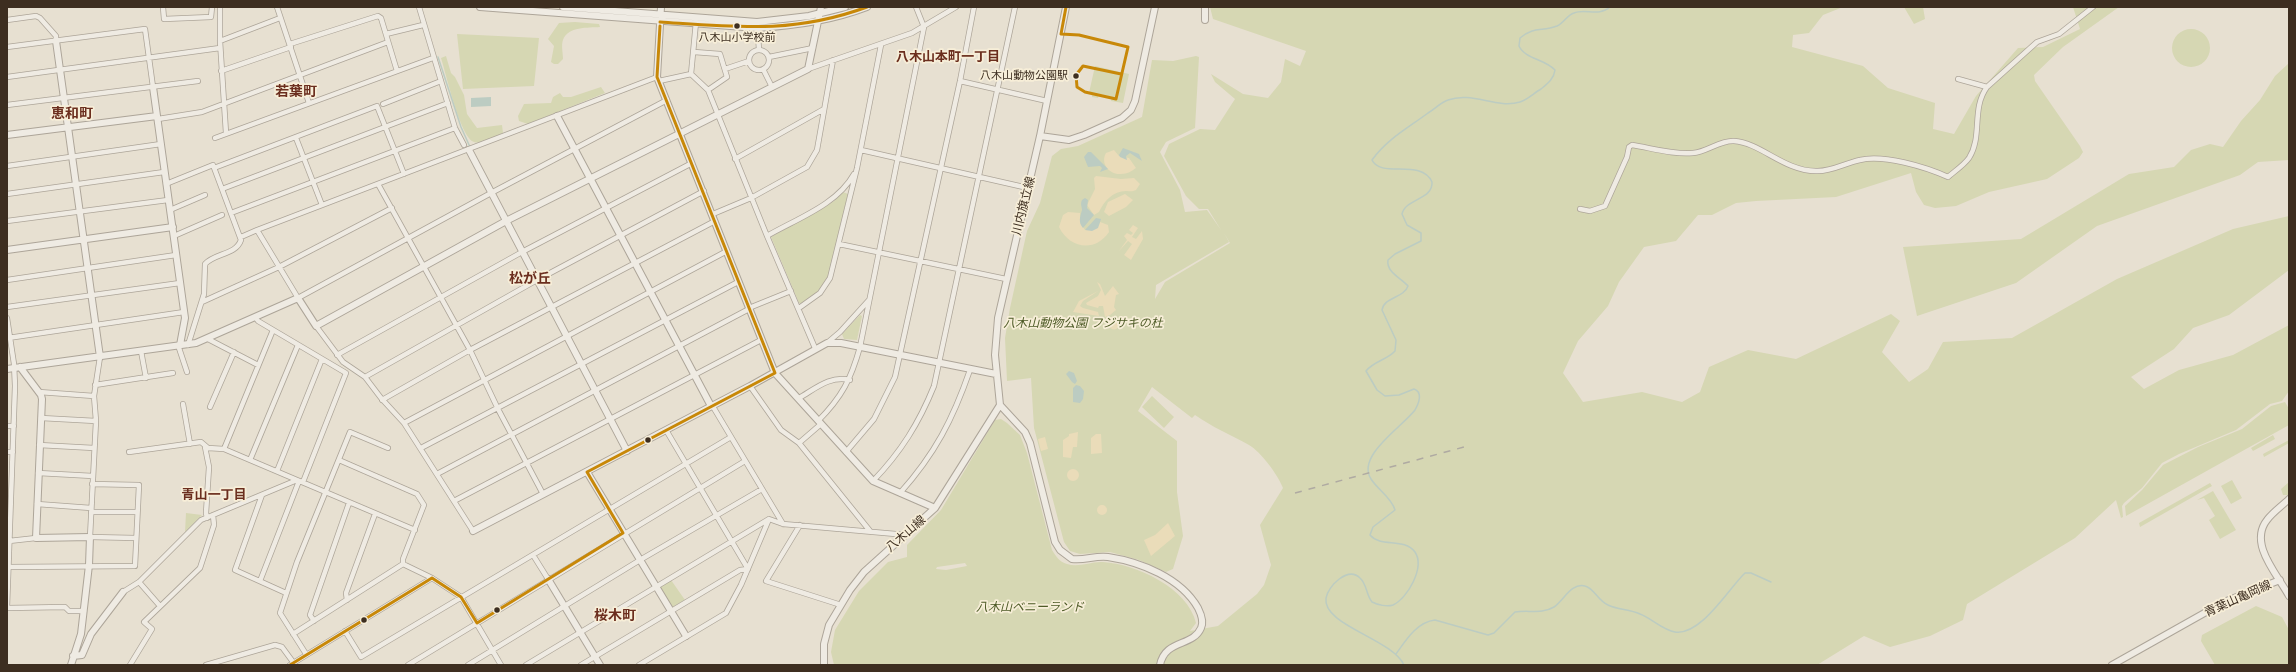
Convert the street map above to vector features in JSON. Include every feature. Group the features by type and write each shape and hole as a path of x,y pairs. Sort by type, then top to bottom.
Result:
{"street":[{"path":"162,7 164,19 211,17 212,7"},
{"path":"221,7 220,48 226,133"},
{"path":"277,7 309,103"},
{"path":"419,7 433,58 456,128 627,451"},
{"path":"480,7 757,25 867,7"},
{"path":"563,7 660,18"},
{"path":"661,7 658,79 775,372 873,480 935,508"},
{"path":"820,14 846,7"},
{"path":"799,443 833,406 850,380 860,347 924,27 916,7"},
{"path":"316,326 506,221 808,69 881,45 924,27 956,7"},
{"path":"846,452 867,428 883,405 896,376 960,81 974,7"},
{"path":"873,480 893,459 916,425 934,386 1015,7"},
{"name":"川内旗立線","path":"1000,405 996,374 996,336 1006,279 1048,101 1066,7"},
{"path":"1040,136 1063,140 1075,139 1122,118 1131,110 1135,101 1155,7"},
{"path":"1204,7 1205,20"},
{"path":"1580,209 1590,211 1606,206 1627,157 1629,148 1632,145 1693,153 1732,141 1752,146 1801,170 1831,170 1860,160 1878,158 1935,171 1948,177 1968,159 1972,151 1979,100 1987,87 2037,42 2059,34 2093,7"},
{"path":"808,69 820,14"},
{"path":"7,20 36,16 40,18 56,36 100,357 94,396 96,421 89,565 82,634 71,665"},
{"path":"221,71 378,16 381,18 397,71"},
{"path":"220,41 280,18"},
{"path":"691,74 696,21"},
{"path":"386,34 423,25"},
{"path":"757,25 759,49"},
{"path":"7,47 145,29 184,312 185,326 179,345 186,372"},
{"path":"7,135 202,112 388,42"},
{"path":"799,308 806,304 827,285 839,244 857,168 881,45"},
{"path":"7,77 149,59 220,48"},
{"path":"769,57 813,48"},
{"path":"759,49 766,52 769,57 769,63 763,69"},
{"path":"749,61 752,53 759,49"},
{"path":"694,52 720,54 727,77 708,90"},
{"path":"215,138 433,58"},
{"path":"382,400 470,350 751,198 810,163 817,150 833,60"},
{"path":"725,69 749,61"},
{"path":"749,61 754,68 763,69"},
{"path":"763,69 772,87"},
{"path":"241,237 404,174 466,147 658,79 691,74"},
{"path":"691,74 708,90 766,236 799,308 815,348"},
{"path":"1958,79 1987,87"},
{"path":"7,105 198,81"},
{"path":"383,104 441,81"},
{"path":"960,81 997,91 1048,101"},
{"path":"7,369 188,345 208,338 298,298 491,193 667,100"},
{"path":"222,189 448,103"},
{"path":"214,168 296,138 376,106 404,174"},
{"path":"735,159 824,109"},
{"path":"557,116 693,375 783,524"},
{"path":"231,213 312,181 456,128"},
{"path":"296,138 322,205"},
{"path":"7,166 161,144"},
{"path":"861,150 1028,188"},
{"path":"337,355 522,252 692,163"},
{"path":"166,184 213,165 241,237 240,246 236,249 209,259 205,264 202,302 188,345"},
{"path":"766,236 834,197 849,182 857,168"},
{"path":"7,194 164,172"},
{"path":"378,184 439,298 470,350 511,435 543,494"},
{"path":"365,377 537,280 704,192"},
{"path":"170,210 205,195"},
{"path":"7,221 168,200"},
{"path":"202,302 279,268 392,208"},
{"path":"174,236 222,214"},
{"path":"7,250 173,227"},
{"path":"257,230 316,326 343,362 365,377 382,400 404,423 473,531 750,386 815,348 827,343 840,332 869,299"},
{"path":"839,244 1006,279"},
{"path":"404,423 484,379 727,251"},
{"path":"7,280 176,255"},
{"path":"421,448 738,282"},
{"path":"7,308 180,283"},
{"path":"437,474 749,309 791,291"},
{"path":"8,338 184,312"},
{"path":"255,317 258,321 346,373 300,481 260,581"},
{"path":"7,318 8,338 17,368 13,452 10,480 7,608 65,607 69,611 84,611"},
{"path":"224,449 273,330"},
{"path":"208,338 258,365"},
{"path":"454,501 761,340"},
{"path":"827,343 860,347 939,364 996,374"},
{"path":"250,460 298,344"},
{"path":"141,351 146,378"},
{"path":"210,407 234,352"},
{"path":"277,471 322,358"},
{"path":"17,368 39,392 42,399 36,538"},
{"path":"900,493 927,461 947,429 970,370"},
{"path":"95,385 173,373"},
{"path":"798,398 829,380 839,377 850,380"},
{"path":"750,386 781,430 799,443 870,531"},
{"path":"39,392 94,396"},
{"path":"183,404 190,444"},
{"path":"1000,405 1025,432 1030,443 1052,532 1060,550 1072,559 1106,557 1149,569 1177,584 1194,600 1202,619 1201,628 1193,637 1170,648 1161,658 1160,665"},
{"name":"八木山線","path":"824,665 826,634 841,605 864,572 935,508 1000,405"},
{"path":"41,418 96,421"},
{"path":"7,426 14,426"},
{"path":"666,430 715,516 748,569"},
{"path":"306,654 280,613 286,593 326,492 350,432 388,448"},
{"path":"345,631 361,657 731,437"},
{"path":"129,452 201,442 205,446 224,449 415,530"},
{"path":"39,446 94,448"},
{"path":"205,446 209,467 207,518"},
{"path":"7,452 13,452"},
{"path":"339,460 417,494 424,504 403,559 403,564"},
{"path":"408,665 623,533 745,461"},
{"path":"587,472 656,586 670,612 686,636"},
{"path":"38,473 93,476"},
{"path":"73,656 82,655 91,634 123,592 139,582 201,520 300,481"},
{"path":"8,567 89,565 135,566 139,485 92,484"},
{"path":"468,665 640,560 762,489"},
{"path":"262,495 235,570 286,593"},
{"name":"青葉山亀岡線","path":"2112,665 2224,602 2280,580 2263,550 2261,534 2267,520 2289,499"},
{"path":"314,621 310,615 349,503"},
{"path":"38,504 91,510 137,512"},
{"path":"347,600 346,593 375,514"},
{"path":"130,665 152,628 144,622 200,568 214,525 213,515"},
{"path":"769,519 783,524 800,526 906,535"},
{"path":"526,665 769,519"},
{"path":"639,665 726,613 748,569 769,519"},
{"path":"800,526 766,581 841,605"},
{"path":"8,541 36,538 136,538"},
{"path":"533,555 600,665"},
{"path":"293,634 403,564"},
{"path":"403,564 432,578 461,597 502,665"},
{"path":"581,665 740,570 748,569"},
{"path":"206,665 275,645 282,647 291,664 432,578"},
{"path":"2280,580 2289,596"},
{"path":"139,582 160,606"}],"green space":[{"path":"1210,7 1843,7 1823,15 1809,33 1793,35 1792,47 1863,66 1888,88 1935,103 1933,129 1954,134 1976,96 2018,48 2043,47 2080,29 2073,7 2119,7 2063,47 2034,75 2035,81 2080,146 2083,152 2079,158 2047,179 1989,192 1956,206 1935,208 1924,205 1916,192 1911,173 1836,197 1736,203 1712,215 1698,215 1676,241 1644,247 1619,282 1608,306 1578,341 1563,373 1583,402 1642,392 1682,402 1700,392 1709,367 1748,350 1796,359 1891,314 1900,321 1882,352 1909,382 1928,369 1943,342 2012,338 2117,279 2233,229 2289,216 2289,270 2229,315 2193,328 2174,349 2131,377 2144,389 2179,370 2233,355 2289,325 2289,391 2282,401 2270,404 2236,430 2179,454 2162,463 2142,488 2124,503 2122,506 2123,517 2121,518 2116,500 2075,538 1967,604 1963,620 1930,636 1890,647 1864,636 1817,665 834,665 831,652 835,630 859,591 888,562 907,557 907,545 941,510 995,420 1001,419 1020,435 1027,453 1052,550 1062,562 1072,565 1098,562 1116,564 1130,567 1159,580 1183,599 1191,610 1196,623 1190,631 1218,626 1257,594 1264,585 1271,565 1260,525 1283,488 1269,464 1254,448 1195,415 1192,418 1152,387 1138,411 1177,441 1177,492 1183,536 1173,569 1166,572 1139,560 1110,552 1080,554 1070,551 1064,542 1034,428 1031,378 1007,381 1005,338 1010,308 1027,231 1040,203 1052,156 1061,149 1078,146 1142,117 1152,60 1173,61 1196,56 1199,57 1195,128 1166,142 1160,152 1180,190 1185,212 1207,210 1221,230 1208,209 1199,209 1186,196 1164,156 1169,144 1200,129 1215,130 1235,99 1215,82 1211,74 1243,94 1268,98 1281,82 1285,59 1300,66 1306,51 1213,19","holes":["1224,233 1230,243 1165,282 1155,299 1156,285 1229,242","965,563 967,566 946,570 936,569 937,567"]},
{"path":"1904,7 1923,7 1925,19 1914,24"},
{"path":"575,22 599,24 600,27 584,28 569,32 562,42 563,59 558,64 554,64 551,62 554,46 548,39 559,23"},
{"path":"2187,29 2195,29 2207,38 2210,48 2207,58 2201,64 2195,67 2187,67 2175,58 2172,52 2172,44 2181,32"},
{"path":"457,34 539,38 534,86 463,89"},
{"path":"446,56 451,73 455,77 464,95 467,114 477,128 502,125 503,133 489,140 477,143 469,138 459,117 441,58"},
{"path":"2289,63 2289,160 2258,162 2240,175 2097,226 2016,283 1917,316 1903,247 2021,239 2129,174 2174,167 2191,150 2210,144 2223,147 2241,121 2260,100 2275,76"},
{"path":"1095,66 1129,74 1123,103 1111,101 1112,97 1099,94 1098,98 1092,97 1092,94 1089,93"},
{"path":"601,87 605,93 528,124 519,121 518,116 524,104 551,103 553,97 560,93 563,97 571,97"},
{"path":"843,192 848,194 828,280 815,294 802,303 799,303 771,237 834,201"},
{"path":"860,315 862,316 857,340 844,339 842,334"},
{"path":"1152,396 1174,417 1164,428 1142,407"},
{"path":"2285,402 2289,409 2289,425 2126,516 2125,506 2142,490 2163,465 2198,447 2242,429 2271,406"},
{"path":"2273,435 2275,439 2253,451 2251,448"},
{"path":"2289,440 2289,443 2264,457 2263,454"},
{"path":"2232,480 2242,498 2231,504 2221,486"},
{"path":"2289,482 2289,495 2283,495 2281,489"},
{"path":"2210,483 2212,486 2140,527 2139,523"},
{"path":"2213,491 2236,530 2220,539 2209,520 2215,516 2204,498 2197,500"},
{"path":"186,513 202,515 185,532"},
{"path":"671,580 685,600 671,608 659,588"},
{"path":"2256,606 2282,617 2289,630 2289,665 2215,665 2201,641 2202,635"}],"sand":[{"path":"1114,150 1119,156 1129,158 1136,168 1123,174 1113,173 1109,170 1105,164 1104,157 1106,153"},
{"path":"1096,176 1121,179 1134,178 1140,184 1135,191 1121,191 1110,197 1099,212 1094,215 1087,205 1095,189 1094,178"},
{"path":"1125,194 1133,200 1126,207 1109,216 1104,212 1108,202"},
{"path":"1068,212 1080,213 1080,222 1085,230 1099,225 1100,222 1108,225 1109,232 1103,239 1090,245 1082,245 1069,240 1059,227 1063,215"},
{"path":"1133,225 1138,228 1132,237 1136,239 1142,231 1143,239 1131,260 1124,255 1132,244 1128,241 1119,251 1127,240 1124,236 1127,233 1131,235 1133,233 1129,230"},
{"path":"1097,282 1100,284 1105,296 1113,286 1119,294 1116,295 1114,307 1116,310 1105,317 1103,306 1099,306 1098,308 1087,305 1086,303 1098,296 1101,290"},
{"path":"1098,291 1083,301 1080,306 1098,312 1099,316 1073,312 1079,301"},
{"path":"1114,320 1119,325 1114,330 1109,325"},
{"path":"1078,432 1077,447 1073,447 1071,458 1063,457 1063,440 1069,436 1069,434"},
{"path":"1096,434 1101,434 1102,453 1091,454 1091,438"},
{"path":"1045,437 1048,449 1041,451 1038,439"},
{"path":"1073,469 1077,471 1079,475 1077,479 1073,481 1069,479 1067,475 1069,471"},
{"path":"1100,505 1104,505 1106,506 1106,514 1100,515 1097,512 1097,508"},
{"path":"1168,523 1175,536 1151,556 1144,540 1155,535"}],"shaded area":[{"path":"491,97 491,106 471,107 471,98"},
{"path":"1123,148 1139,154 1142,161 1130,153 1126,156 1127,160 1120,157 1119,155"},
{"path":"1088,152 1091,152 1108,169 1100,172 1102,168 1100,166 1088,167 1084,157"},
{"path":"1085,198 1088,200 1087,208 1094,215 1083,228 1080,224 1082,210 1081,201"},
{"path":"1096,218 1101,219 1098,228 1092,231 1085,230"},
{"path":"1069,371 1074,373 1077,381 1075,384 1066,374"},
{"path":"1076,385 1080,386 1084,391 1083,399 1080,403 1073,402 1073,388"}],"waterway":[{"path":"1404,665 1397,656 1386,647 1335,616 1328,608 1326,598 1334,583 1350,574 1355,575 1362,580 1372,602 1388,606 1393,605 1399,601 1409,589 1418,566 1418,558 1410,547 1399,543 1380,541 1370,535 1373,527 1395,510 1388,498 1371,479 1368,470 1370,461 1382,442 1415,410 1419,401 1419,393 1414,389 1399,395 1385,396 1377,390 1366,371 1395,351 1396,340 1382,310 1386,302 1403,293 1408,286 1389,268 1388,260 1395,254 1421,241 1421,233 1407,225 1402,214 1404,209 1428,192 1431,188 1432,182 1427,175 1419,171 1384,168 1377,165 1372,160 1391,140 1445,101 1457,98 1466,98 1511,104 1528,98 1552,79 1555,70 1546,63 1526,54 1519,46 1520,38 1530,32 1557,26 1569,15 1574,13 1583,11 1597,12 1606,10 1610,7"},
{"path":"438,57 461,127 470,147"},
{"path":"1396,654 1412,632 1429,621 1435,620 1488,635 1494,633 1515,612 1550,609 1554,607 1572,589 1580,586 1588,587 1601,601 1608,605 1640,614 1666,629 1675,632 1685,631 1695,627 1714,610 1745,573 1751,573 1771,582"}],"railway":[{"path":"1295,493 1464,447"}],"transit line":[{"path":"660,22 740,27 789,25 840,16 867,7"},
{"path":"1066,7 1061,34 1079,35 1128,47 1116,99 1085,92 1077,87 1076,75 1083,66 1121,74"},
{"path":"290,665 432,578 461,597 477,623 623,533 587,472 775,373 657,77 660,26"}],"place":[{"name":"八木山小学校前","path":"737,26"},
{"name":"八木山動物公園駅","path":"1076,76"}],"district":[{"name":"八木山本町一丁目","path":"948,57"},
{"name":"若葉町","path":"296,92"},
{"name":"恵和町","path":"72,114"},
{"name":"松が丘","path":"530,279"},
{"name":"青山一丁目","path":"214,495"},
{"name":"桜木町","path":"615,616"}],"park label":[{"name":"八木山動物公園 フジサキの杜","path":"1083,324"},
{"name":"八木山ベニーランド","path":"1030,608"}]}
